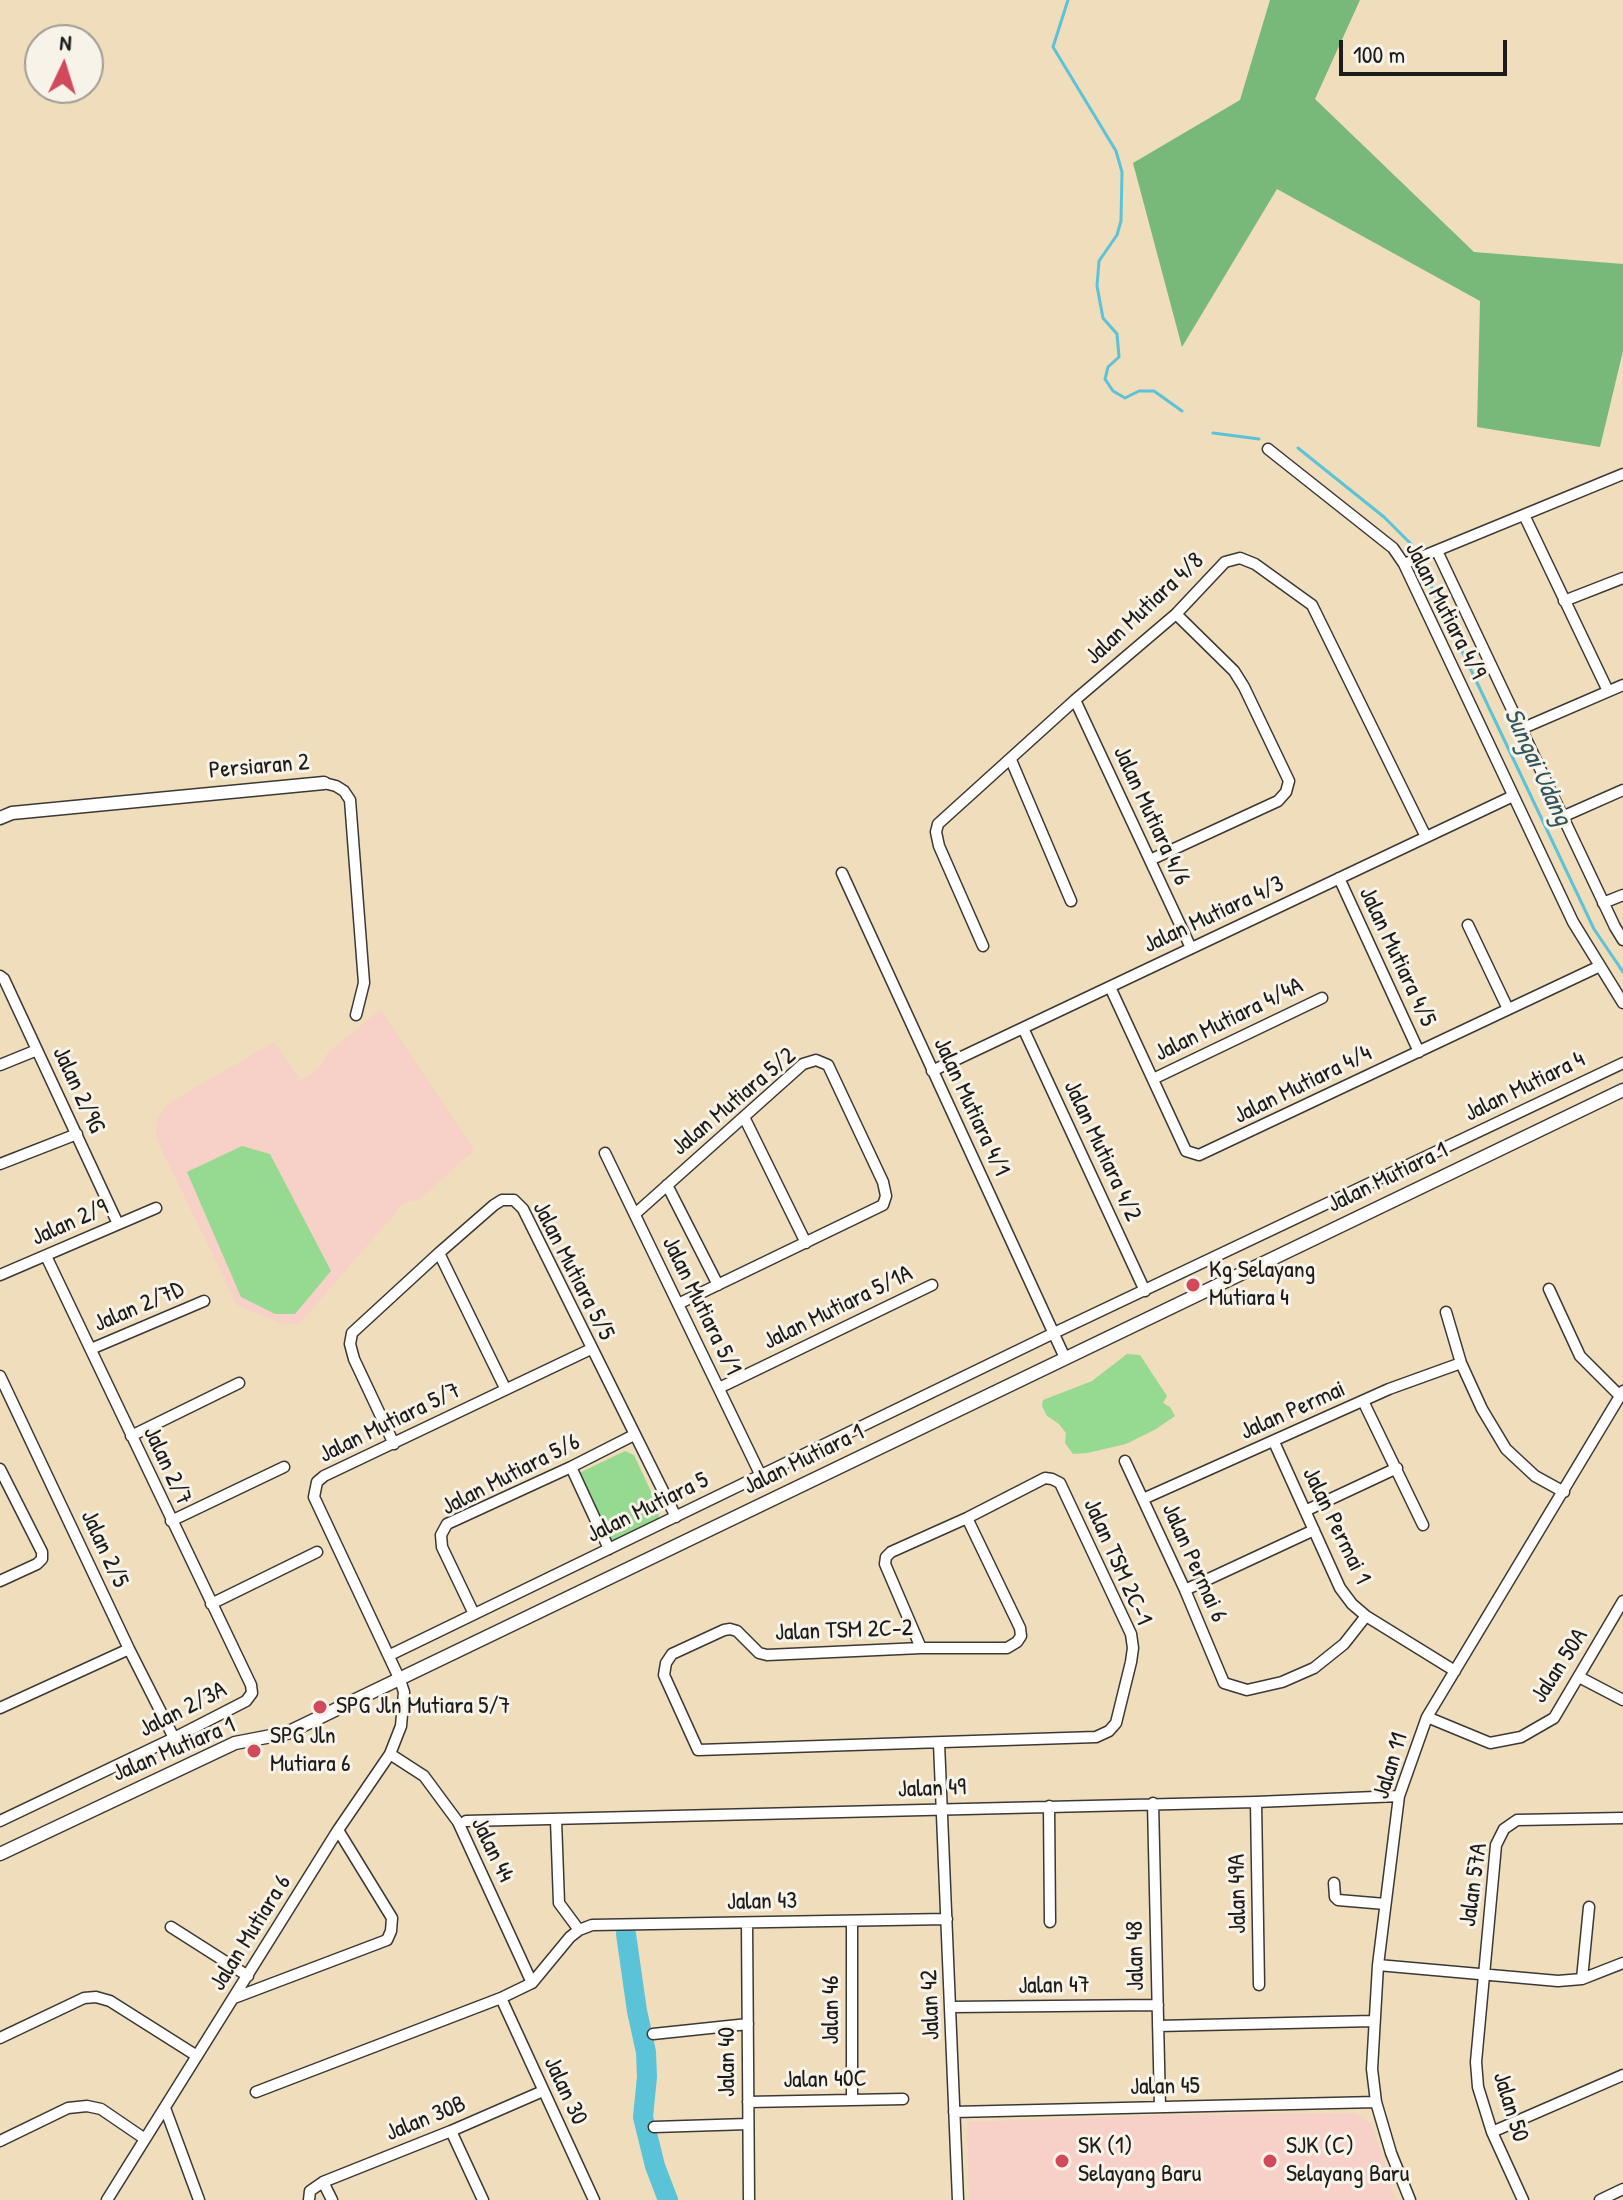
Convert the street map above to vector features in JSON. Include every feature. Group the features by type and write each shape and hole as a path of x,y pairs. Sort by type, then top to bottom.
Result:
{"street":[{"name":"Jalan Mutiara 4/9","path":"1268,449 1393,548 1404,564 1573,922 1623,1003"},
{"path":"1404,564 1623,474"},
{"path":"1524,515 1608,691"},
{"path":"1437,551 1623,940"},
{"name":"Jalan Mutiara 4/8","path":"983,946 939,846 938,824 1176,614 1225,562 1240,558 1255,564 1312,605 1426,837"},
{"path":"1564,601 1623,578"},
{"path":"1150,860 1278,801 1286,792 1289,781 1234,671 1176,614"},
{"path":"1521,729 1623,685"},
{"name":"Jalan Mutiara 4/6","path":"1075,700 1191,948"},
{"path":"1011,760 1071,901"},
{"name":"Persiaran 2","path":"0,818 12,813 324,783 336,786 350,800 364,983 356,1015"},
{"path":"1562,817 1623,790"},
{"name":"Jalan Mutiara 4/3","path":"932,1071 1513,796"},
{"name":"Jalan Mutiara 4/1","path":"842,873 1065,1358"},
{"name":"Jalan Mutiara 4/5","path":"1339,878 1419,1052"},
{"path":"1603,903 1623,895"},
{"path":"1468,925 1508,1009"},
{"name":"Jalan Mutiara 4/4","path":"1110,987 1186,1151 1199,1155 1600,966"},
{"name":"Jalan 2/9G","path":"0,976 118,1224"},
{"name":"Jalan Mutiara 4/4A","path":"1153,1079 1322,998"},
{"name":"Jalan Mutiara 4/2","path":"1023,1028 1145,1291"},
{"path":"0,1065 37,1050"},
{"name":"Jalan Mutiara 5/2","path":"635,1214 803,1064 816,1060 828,1065 883,1182 886,1196 880,1208 678,1304"},
{"name":"Jalan Mutiara 4","path":"1054,1333 1623,1063"},
{"name":"Jalan Mutiara 1","path":"0,1854 235,1743 287,1733 400,1680 1623,1090"},
{"path":"744,1117 806,1243"},
{"path":"0,1164 77,1134"},
{"name":"Jalan Mutiara 5/1","path":"605,1153 761,1476"},
{"path":"667,1185 718,1285"},
{"name":"Jalan Mutiara 5/5","path":"394,1444 354,1359 351,1336 439,1253 502,1200 508,1199 519,1203 676,1517"},
{"name":"Jalan 2/9","path":"0,1275 156,1208"},
{"path":"439,1253 505,1388"},
{"name":"Jalan 2/7","path":"46,1256 251,1685 252,1693"},
{"name":"Jalan Mutiara 5/1A","path":"719,1388 932,1285"},
{"path":"1549,1289 1580,1356 1622,1394"},
{"name":"Jalan 2/7D","path":"91,1349 204,1301"},
{"path":"1446,1312 1461,1363 1482,1409 1506,1449 1535,1476 1564,1492"},
{"name":"Jalan Mutiara 5","path":"390,1655 1054,1333"},
{"name":"Jalan Mutiara 5/7","path":"400,1680 314,1494 316,1484 321,1478 591,1349"},
{"name":"Jalan Permai","path":"1143,1499 1389,1389 1461,1363"},
{"name":"Jalan 2/5","path":"0,1376 174,1738"},
{"path":"131,1436 239,1383"},
{"name":"Jalan 11","path":"1410,2200 1391,2153 1376,2102 1372,2069 1378,1965 1399,1796 1427,1717 1622,1394"},
{"path":"1363,1401 1423,1525"},
{"name":"Jalan Mutiara 5/6","path":"474,1614 442,1547 441,1535 447,1524 634,1435"},
{"name":"Jalan Permai 1","path":"1274,1442 1340,1588 1352,1604 1366,1616 1455,1671"},
{"name":"Jalan Permai 6","path":"1125,1461 1224,1683 1247,1690 1282,1682 1314,1668 1344,1644 1366,1616"},
{"path":"171,1521 284,1467"},
{"path":"571,1467 609,1549"},
{"path":"1305,1511 1397,1468"},
{"path":"0,1469 42,1552 42,1559 37,1564 0,1581"},
{"name":"Jalan TSM 2C-1","path":"664,1675 698,1750 1096,1737 1109,1731 1116,1723 1131,1662 1131,1634 1060,1483 1045,1478 886,1557 885,1564 921,1648"},
{"name":"Jalan TSM 2C-2","path":"664,1675 666,1663 672,1654 724,1630 737,1631 759,1653 767,1655 921,1648 1007,1648 1021,1636 1020,1628 967,1518"},
{"path":"1185,1590 1314,1530"},
{"path":"211,1604 317,1552"},
{"name":"Jalan 50A","path":"1427,1717 1490,1743 1521,1737 1554,1718 1623,1601"},
{"path":"0,1708 129,1649"},
{"path":"1579,1677 1623,1700"},
{"name":"Jalan Mutiara 6","path":"109,2197 338,1830 390,1754 404,1715 404,1692 400,1680"},
{"name":"Jalan 2/3A","path":"0,1821 174,1738 246,1701 252,1693"},
{"path":"939,1743 941,1809"},
{"name":"Jalan 44","path":"390,1754 424,1776 458,1822 532,1983"},
{"name":"Jalan 49","path":"466,1821 1399,1796"},
{"name":"Jalan 49A","path":"1256,1802 1259,1985"},
{"name":"Jalan 48","path":"1153,1803 1160,2107"},
{"path":"1049,1806 1050,1922"},
{"name":"Jalan 42","path":"941,1809 958,2200"},
{"name":"Jalan 57A","path":"1484,1974 1496,1845 1504,1829 1517,1820 1623,1818"},
{"path":"256,2092 501,1998 532,1983 579,1930 559,1903 556,1820"},
{"path":"234,1998 387,1940 392,1918 338,1830"},
{"path":"1334,1883 1338,1900 1385,1904"},
{"path":"1582,1979 1589,1907"},
{"name":"Jalan 43","path":"579,1930 592,1925 947,1919"},
{"name":"Jalan 46","path":"852,1921 852,2100"},
{"name":"Jalan 40","path":"747,1923 749,2200"},
{"path":"171,1927 248,1976"},
{"path":"1378,1965 1558,1981 1582,1979 1623,1963"},
{"name":"Jalan 50","path":"1484,1974 1476,2062 1478,2087 1492,2132 1523,2200"},
{"path":"0,2038 84,1998 96,1997 110,2001 197,2056"},
{"name":"Jalan 30","path":"501,1998 594,2200"},
{"name":"Jalan 47","path":"951,2007 1158,2005"},
{"path":"1158,2026 1373,2021"},
{"path":"653,2034 748,2024"},
{"path":"1492,2132 1623,2075"},
{"name":"Jalan 30B","path":"323,2182 543,2091"},
{"name":"Jalan 40C","path":"748,2102 903,2099"},
{"name":"Jalan 45","path":"954,2112 1376,2102"},
{"path":"0,2141 68,2108 87,2106 101,2109 145,2139"},
{"path":"165,2108 199,2200"},
{"path":"654,2127 748,2124"},
{"path":"451,2131 483,2200"},
{"path":"309,2200 310,2191 323,2182 332,2200"},
{"path":"1600,2200 1623,2189"},
{"path":"98,2200 109,2197"}],"shaded area":[{"path":"380,1009 474,1150 418,1201 406,1201 299,1324 279,1323 237,1305 156,1138 157,1118 169,1103 274,1042 301,1080 320,1067 326,1055"},
{"path":"1355,2113 1372,2125 1396,2200 969,2200 967,2122 1155,2115"}],"green space":[{"path":"1270,0 1360,0 1315,99 1474,252 1623,264 1623,351 1600,447 1477,427 1480,301 1277,189 1182,347 1133,163 1240,100"},
{"path":"242,1146 270,1154 331,1271 295,1314 275,1314 241,1297 187,1172"},
{"path":"1127,1354 1140,1355 1167,1396 1163,1403 1170,1407 1175,1416 1126,1444 1073,1454 1065,1443 1066,1433 1047,1416 1042,1406 1043,1400 1092,1381"},
{"path":"625,1451 634,1455 660,1511 658,1521 612,1541 579,1473"}],"waterway":[{"name":"Sungai Udang","path":"1068,0 1053,47 1116,151 1122,172 1121,221 1117,235 1099,261 1097,286 1103,318 1117,334 1119,357 1108,367 1105,379 1113,391 1125,398 1139,391 1154,391 1182,411"},
{"name":"Sungai Udang","path":"1213,433 1259,439"},
{"name":"Sungai Udang","path":"1298,448 1384,517 1412,545"},
{"name":"Sungai Udang","path":"1425,573 1594,929 1623,972"},
{"path":"626,1934 646,2052 643,2117 655,2166 668,2200"}],"place":[{"name":"Kg Selayang Mutiara 4","path":"1193,1285"},
{"name":"SPG Jln Mutiara 5/7","path":"320,1707"},
{"name":"SPG Jln Mutiara 6","path":"254,1751"},
{"name":"SK (1) Selayang Baru","path":"1062,2161"},
{"name":"SJK (C) Selayang Baru","path":"1270,2161"}]}
